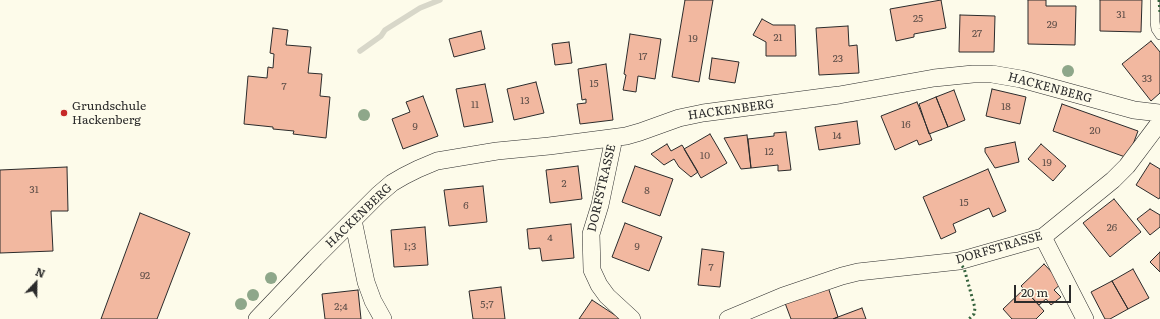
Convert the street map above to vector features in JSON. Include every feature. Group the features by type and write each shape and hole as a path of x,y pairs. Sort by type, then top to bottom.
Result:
{"street":[{"name":"HACKENBERG","path":"257,319 363,209 392,183 437,161 497,151 614,138 640,132 679,118 703,113 839,95 934,78 974,74 992,74 1021,79 1134,110 1160,113"},
{"name":"DORFSTRASSE","path":"728,319 783,296 842,276 858,272 959,261 1043,237 1113,180 1127,166 1160,122"},
{"name":"DORFSTRASSE","path":"614,138 600,205 591,234 592,270 599,285 607,296 632,319"},
{"path":"353,220 366,282 373,301 383,319"},
{"path":"1043,237 1085,319"},
{"name":"HACKENBERG","path":"268,319 296,278"}],"lane":[{"path":"1155,0 1157,22 1156,29 1160,35"}],"building":[{"path":"685,0 713,0 699,82 672,77"},
{"path":"941,0 946,28 914,34 914,37 896,41 890,9"},
{"path":"1028,0 1046,0 1046,6 1076,6 1075,45 1028,44"},
{"path":"1100,0 1142,0 1141,32 1100,31"},
{"path":"960,15 995,16 994,52 959,52"},
{"path":"762,19 773,25 795,25 796,56 766,56 766,42 753,35"},
{"path":"848,26 849,46 857,45 859,73 819,75 816,28"},
{"path":"273,28 288,30 286,45 311,47 308,73 322,74 320,96 330,97 326,138 293,134 294,131 273,129 273,127 244,124 248,76 267,78 268,67 273,68 274,54 270,53"},
{"path":"481,31 485,49 454,57 449,39"},
{"path":"630,34 661,39 655,79 638,76 636,92 623,90"},
{"path":"1151,41 1160,52 1160,93 1151,101 1122,64"},
{"path":"569,42 572,63 555,65 552,44"},
{"path":"712,58 739,62 735,83 709,79"},
{"path":"606,64 613,120 580,124 577,104 586,103 586,99 582,100 578,69"},
{"path":"536,82 544,113 514,120 507,89"},
{"path":"485,84 493,122 464,127 456,89"},
{"path":"992,89 1026,97 1020,124 986,116"},
{"path":"954,90 965,120 948,127 936,97"},
{"path":"423,96 438,136 403,149 392,119 410,112 406,102"},
{"path":"936,97 948,127 929,134 919,104"},
{"path":"917,102 932,140 919,145 917,140 895,150 881,116"},
{"path":"1062,104 1138,131 1128,158 1053,131"},
{"path":"857,121 860,144 819,150 815,127"},
{"path":"786,132 791,170 778,171 778,165 751,168 748,139 774,136 774,133"},
{"path":"710,134 727,163 701,178 684,149"},
{"path":"747,135 751,168 741,169 724,138"},
{"path":"1015,142 1019,162 995,168 985,152 985,148"},
{"path":"667,144 671,151 682,145 698,172 691,177 679,167 674,159 664,165 651,154"},
{"path":"1041,144 1066,166 1053,181 1028,159"},
{"path":"1150,163 1160,169 1159,199 1136,185"},
{"path":"578,166 582,199 550,203 546,170"},
{"path":"635,166 673,179 660,216 622,202"},
{"path":"67,167 68,211 51,211 53,251 0,253 0,170"},
{"path":"988,169 1006,211 993,217 989,208 953,224 956,232 941,239 923,197"},
{"path":"483,186 487,222 449,226 444,190"},
{"path":"1114,199 1141,232 1110,257 1083,223"},
{"path":"1150,209 1160,215 1160,227 1150,235 1137,219"},
{"path":"140,213 190,233 157,319 101,319"},
{"path":"625,223 662,237 649,271 612,257"},
{"path":"571,224 574,258 542,261 540,248 529,249 527,229"},
{"path":"425,227 428,265 394,267 391,230"},
{"path":"702,249 724,252 720,287 698,285"},
{"path":"1160,252 1160,272 1150,262"},
{"path":"1044,264 1062,283 1054,290 1061,297 1051,305 1046,299 1039,305 1021,286"},
{"path":"1133,269 1149,298 1128,309 1112,281"},
{"path":"1112,281 1128,309 1110,319 1105,319 1091,292"},
{"path":"501,287 505,319 473,319 469,291"},
{"path":"828,287 838,317 833,319 791,319 785,303"},
{"path":"1024,289 1044,311 1036,319 1012,319 1003,309"},
{"path":"358,290 361,319 325,319 322,294"},
{"path":"592,300 621,319 579,319"},
{"path":"862,308 866,319 833,319 838,317"}],"waterway":[{"path":"360,51 381,36 385,30 420,8 440,0"}],"hedge":[{"path":"1159,0 1160,13"},
{"path":"962,266 964,268 975,308 974,314 969,319"}],"place":[{"name":"Grundschule Hackenberg","path":"64,113"}]}
